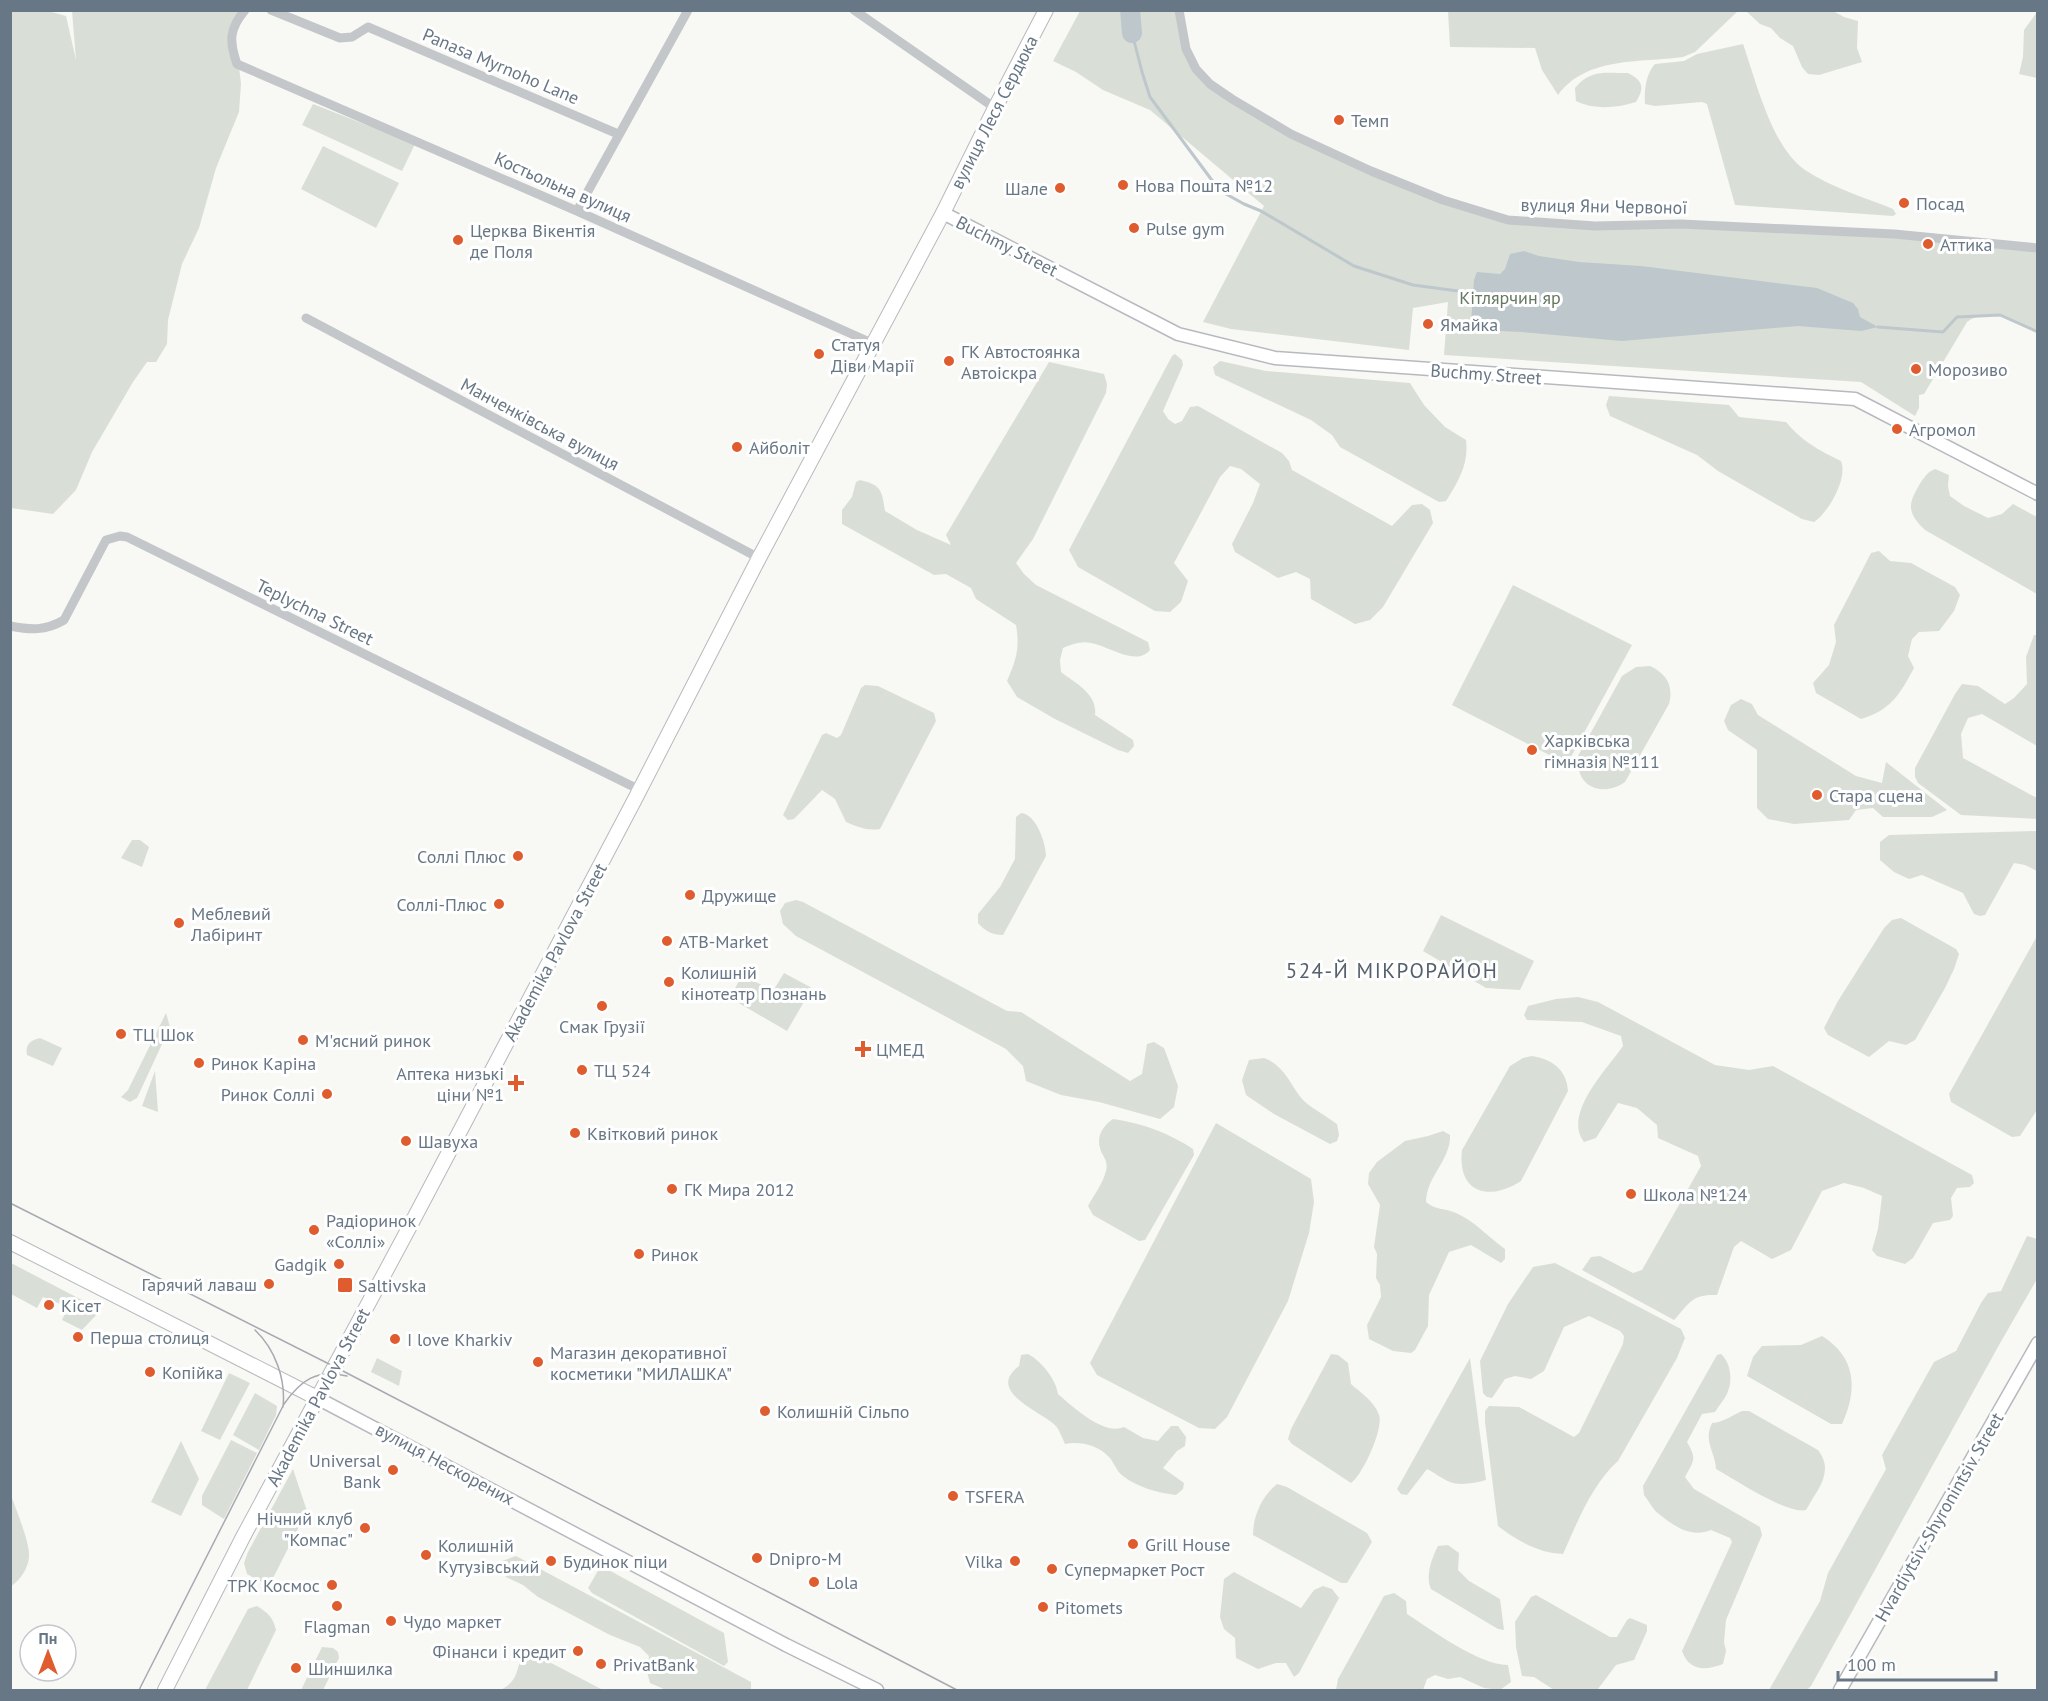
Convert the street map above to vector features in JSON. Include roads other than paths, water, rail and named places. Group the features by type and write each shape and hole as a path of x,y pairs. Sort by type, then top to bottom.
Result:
{"main road":[{"name":"вулиця Леся Сердюка","path":"943,213 1046,10"},
{"name":"Akademika Pavlova Street","path":"165,1690 243,1537 319,1399 640,790 759,558 943,213"},
{"name":"вулиця Нескорених","path":"10,1242 319,1399"}],"street":[{"name":"Костьольна вулиця","path":"245,10 234,24 231,48 237,64 577,211 874,344"},
{"name":"Panasa Myrnoho Lane","path":"271,10 340,38 352,37 368,27 618,134"},
{"path":"577,211 688,10"},
{"path":"854,10 995,108"},
{"name":"вулиця Яни Червоної","path":"1179,10 1186,49 1196,69 1210,84 1232,99 1291,134 1371,171 1443,200 1508,220 1595,226 1681,224 1894,234 2037,248"},
{"name":"Buchmy Street","path":"943,213 1178,334 1275,358 1856,399 2037,494"},
{"name":"Манченківська вулиця","path":"306,318 759,558"},
{"name":"Teplychna Street","path":"10,626 40,630 52,627 64,620 105,540 112,537 127,537 640,790"},
{"name":"Hvardiytsiv-Shyronintsiv Street","path":"1840,1690 2037,1343"},
{"name":"вулиця Нескорених","path":"319,1399 786,1645 877,1690"}],"waterway":[{"path":"1130,10 1132,33"},
{"path":"1132,33 1150,97 1211,179 1226,194 1261,211 1354,266 1413,285 1473,293"},
{"path":"1878,327 1943,332 1957,317 2000,315 2038,332"}],"tram line":[{"path":"10,1203 341,1370 957,1690"},
{"path":"255,1330 268,1346 278,1365 283,1386 283,1407"},
{"path":"139,1690 284,1404 310,1378 326,1374 347,1376"}],"place":[{"name":"Темп","path":"1339,120"},
{"name":"Нова Пошта №12","path":"1123,185"},
{"name":"Шале","path":"1060,188"},
{"name":"Посад","path":"1904,203"},
{"name":"Pulse gym","path":"1134,228"},
{"name":"Церква Вікентія де Поля","path":"458,240"},
{"name":"Аттика","path":"1928,244"},
{"name":"Ямайка","path":"1428,324"},
{"name":"Статуя Діви Марії","path":"819,354"},
{"name":"ГК Автостоянка Автоіскра","path":"949,361"},
{"name":"Морозиво","path":"1916,369"},
{"name":"Агромол","path":"1897,429"},
{"name":"Айболіт","path":"737,447"},
{"name":"Харківська гімназія №111","path":"1532,750"},
{"name":"Стара сцена","path":"1817,795"},
{"name":"Соллі Плюс","path":"518,856"},
{"name":"Дружище","path":"690,895"},
{"name":"Соллі-Плюс","path":"499,904"},
{"name":"Меблевий Лабіринт","path":"179,923"},
{"name":"ATB-Market","path":"667,941"},
{"name":"Колишній кінотеатр Познань","path":"669,982"},
{"name":"Смак Грузії","path":"602,1006"},
{"name":"ТЦ Шок","path":"121,1034"},
{"name":"М'ясний ринок","path":"303,1040"},
{"name":"ЦМЕД","path":"863,1049"},
{"name":"Ринок Каріна","path":"199,1063"},
{"name":"ТЦ 524","path":"582,1070"},
{"name":"Аптека низькі ціни №1","path":"516,1083"},
{"name":"Ринок Соллі","path":"327,1094"},
{"name":"Квітковий ринок","path":"575,1133"},
{"name":"Шавуха","path":"406,1141"},
{"name":"ГК Мира 2012","path":"672,1189"},
{"name":"Школа №124","path":"1631,1194"},
{"name":"Радіоринок «Соллі»","path":"314,1230"},
{"name":"Ринок","path":"639,1254"},
{"name":"Gadgik","path":"339,1264"},
{"name":"Гарячий лаваш","path":"269,1284"},
{"name":"Saltivska","path":"345,1285"},
{"name":"Кісет","path":"49,1305"},
{"name":"Перша столиця","path":"78,1337"},
{"name":"I love Kharkiv","path":"395,1339"},
{"name":"Магазин декоративної косметики \"МИЛАШКА\"","path":"538,1362"},
{"name":"Копійка","path":"150,1372"},
{"name":"Колишній Сільпо","path":"765,1411"},
{"name":"Universal Bank","path":"393,1470"},
{"name":"TSFERA","path":"953,1496"},
{"name":"Нічний клуб \"Компас\"","path":"365,1528"},
{"name":"Grill House","path":"1133,1544"},
{"name":"Колишній Кутузівський","path":"426,1555"},
{"name":"Dnipro-M","path":"757,1558"},
{"name":"Будинок піци","path":"551,1561"},
{"name":"Vilka","path":"1015,1561"},
{"name":"Супермаркет Рост","path":"1052,1569"},
{"name":"Lola","path":"814,1582"},
{"name":"ТРК Космос","path":"332,1585"},
{"name":"Flagman","path":"337,1606"},
{"name":"Pitomets","path":"1043,1607"},
{"name":"Чудо маркет","path":"391,1621"},
{"name":"Фінанси і кредит","path":"578,1651"},
{"name":"PrivatBank","path":"601,1664"},
{"name":"Шиншилка","path":"296,1668"}],"district":[{"name":"524-Й МІКРОРАЙОН","path":"1392,970"}],"park label":[{"name":"Кітлярчин яр","path":"1510,297"}]}
